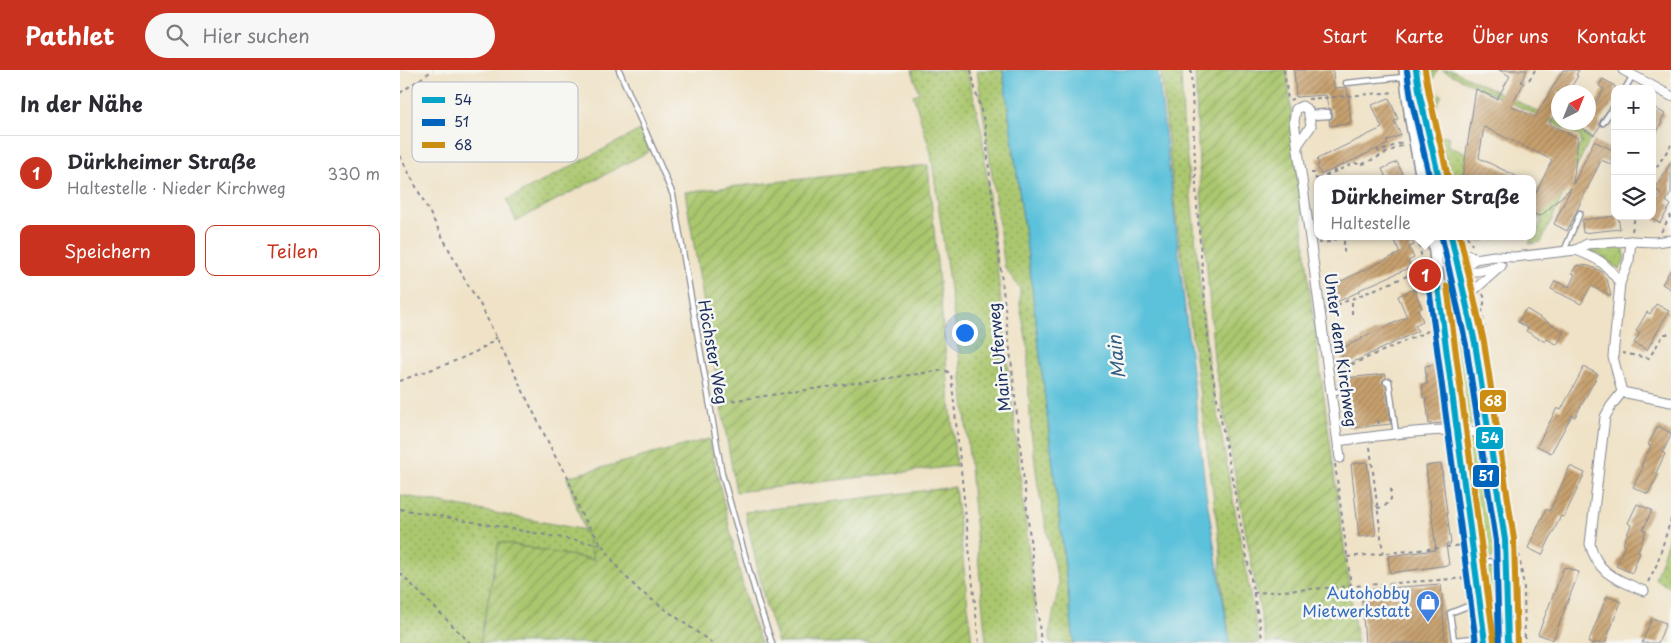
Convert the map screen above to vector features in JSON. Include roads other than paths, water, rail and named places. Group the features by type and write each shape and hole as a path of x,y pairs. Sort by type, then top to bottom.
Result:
{"main road":[{"path":"1416,70 1438,175"},
{"path":"1405,74 1421,175"},
{"path":"1433,240 1456,430 1472,533 1485,640"},
{"path":"1452,241 1475,343 1505,540 1508,643"}],"street":[{"path":"1623,70 1671,96"},
{"name":"Unter dem Kirchweg","path":"1310,115 1306,107 1302,106 1296,109 1294,114 1340,458"},
{"path":"1298,144 1310,129 1310,115"},
{"path":"1435,240 1446,257 1458,270 1478,270 1501,266"},
{"path":"1442,311 1446,290 1458,270 1475,259 1494,256 1515,257 1564,252 1576,250 1587,244 1671,240"},
{"path":"1452,241 1475,259"},
{"path":"1622,392 1613,357 1620,283 1630,260 1631,241"},
{"path":"1576,250 1598,259 1609,268 1620,283"},
{"path":"1467,311 1473,291 1501,266 1515,257"},
{"path":"1622,392 1671,402"},
{"path":"1622,392 1605,417 1590,544 1593,556 1601,568 1614,578 1644,591"},
{"name":"Unter dem Kirchweg","path":"1338,441 1396,434 1456,430 1472,431"},
{"path":"1472,431 1486,440 1492,452"}],"lane":[{"name":"Höchster Weg","path":"619,70 673,195 722,474 759,605 772,643"},
{"path":"1346,83 1405,74"},
{"path":"1627,85 1633,75"},
{"path":"1603,123 1611,111"},
{"path":"1310,115 1328,114"},
{"path":"1411,120 1425,119"},
{"path":"1564,252 1580,214"},
{"path":"1386,382 1389,382 1396,434"},
{"path":"1331,392 1347,391"},
{"path":"1460,452 1462,440 1466,434 1472,431"},
{"path":"1472,533 1479,552 1485,561 1493,562 1500,556 1505,540"},
{"path":"1480,602 1450,612 1454,640 1485,640"}],"water":[{"name":"Main","path":"1003,70 1158,70 1206,494 1230,643 1074,643 1031,279"}],"place":[{"name":"Dürkheimer Straße","path":"1425,275"},
{"name":"Autohobby Mietwerkstatt","path":"1428,623"}]}
